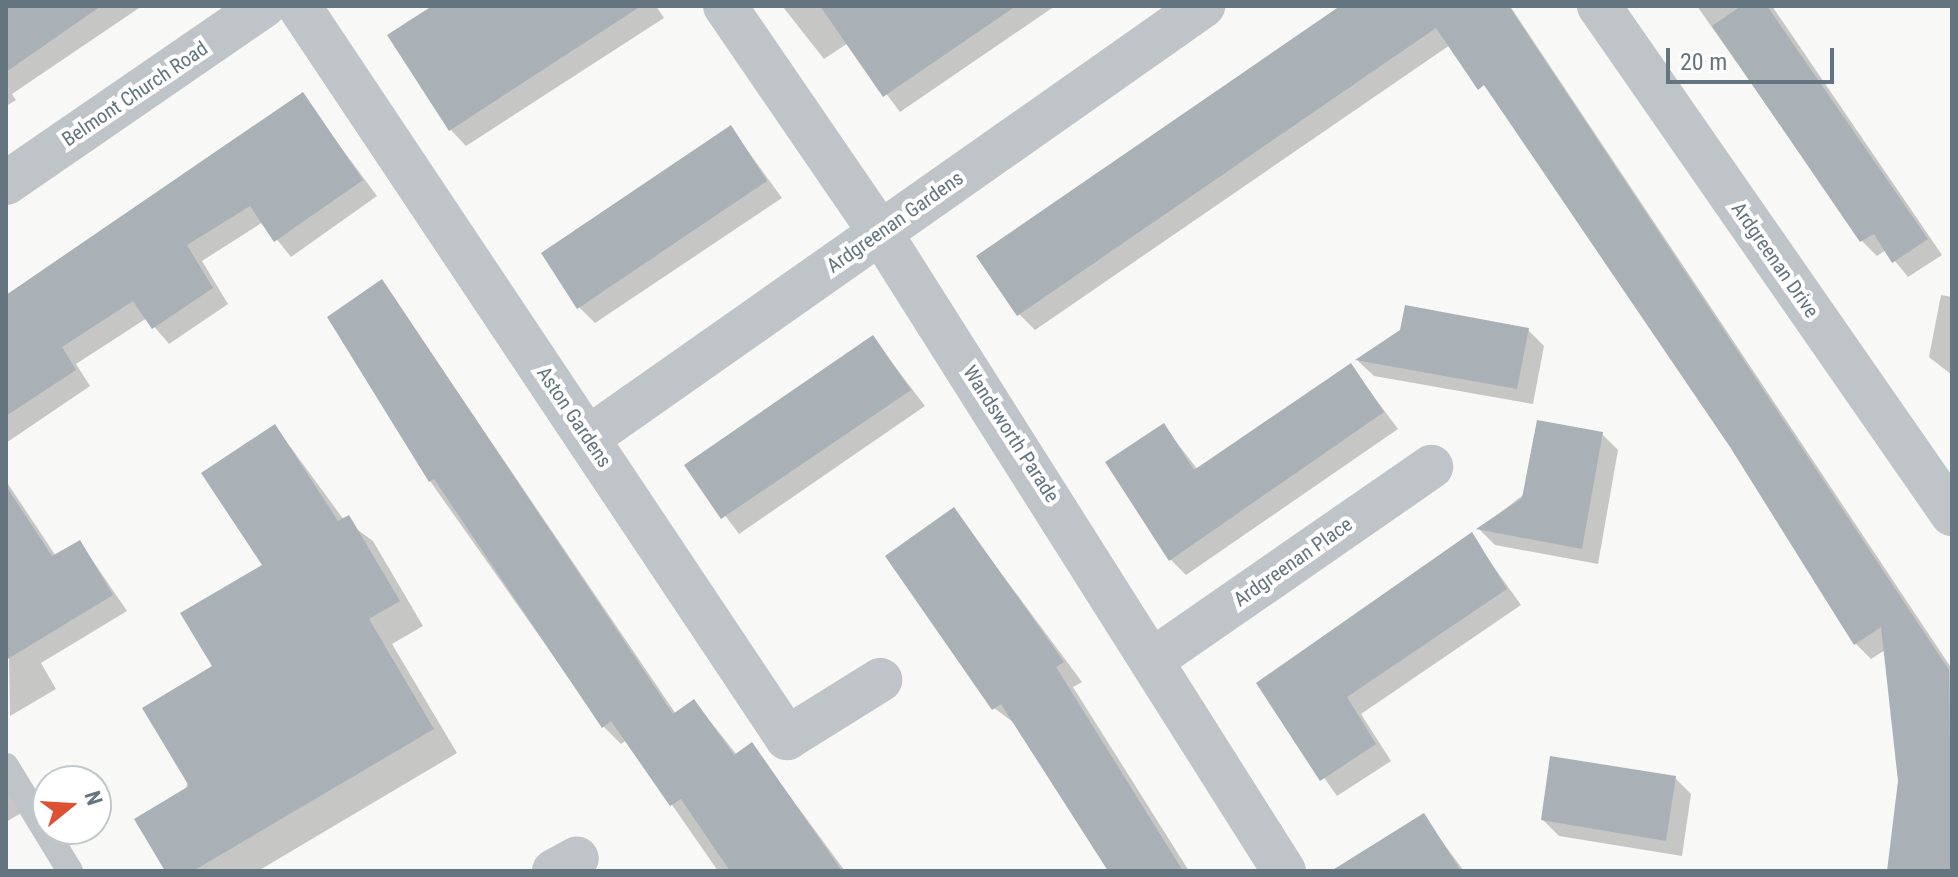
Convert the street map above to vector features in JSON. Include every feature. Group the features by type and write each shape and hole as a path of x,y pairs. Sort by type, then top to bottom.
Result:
{"street":[{"name":"Belmont Church Road","path":"6,183 264,6"},
{"name":"Aston Gardens","path":"299,6 787,738 880,680"},
{"name":"Wandsworth Parade","path":"725,6 880,232 1155,658 1284,871"},
{"name":"Ardgreenan Gardens","path":"588,438 1203,6"},
{"name":"Ardgreenan Drive","path":"1599,6 1952,514"},
{"name":"Ardgreenan Place","path":"1155,658 1431,467"}],"lane":[{"path":"6,766 70,871"}],"building":[{"path":"6,6 101,6 6,72"},
{"path":"432,6 641,6 449,131 387,35"},
{"path":"820,6 1016,6 883,97"},
{"path":"1340,6 1509,6 1949,670 1952,871 1887,871 1898,781 1881,627 1854,645 1730,447 1484,85 1478,90 1436,28 1017,316 976,256"},
{"path":"1741,6 1767,6 1928,239 1892,263 1874,234 1860,242 1712,26"},
{"path":"303,92 363,180 274,242 250,206 187,245 213,288 152,329 133,301 62,347 76,370 6,416 6,295"},
{"path":"731,125 767,181 577,309 541,253"},
{"path":"382,279 673,714 694,699 734,755 752,742 842,871 730,871 681,799 670,806 611,721 602,728 434,479 429,482 327,317"},
{"path":"1405,305 1529,328 1517,389 1355,360 1400,330"},
{"path":"873,335 911,390 721,519 684,465"},
{"path":"1351,363 1384,412 1169,561 1105,462 1164,423 1194,470"},
{"path":"1537,420 1603,432 1582,549 1476,529 1522,498"},
{"path":"275,424 338,521 349,515 400,601 369,619 434,729 193,871 165,871 134,819 189,786 142,708 212,666 180,613 262,565 201,473"},
{"path":"6,486 52,556 80,540 113,595 6,660"},
{"path":"954,507 1064,662 1056,667 1183,871 1108,871 1001,704 992,710 885,556"},
{"path":"1472,532 1507,589 1347,697 1376,744 1320,781 1256,683"},
{"path":"1550,756 1676,776 1666,841 1541,820"},
{"path":"1424,813 1461,871 1331,871"}]}
